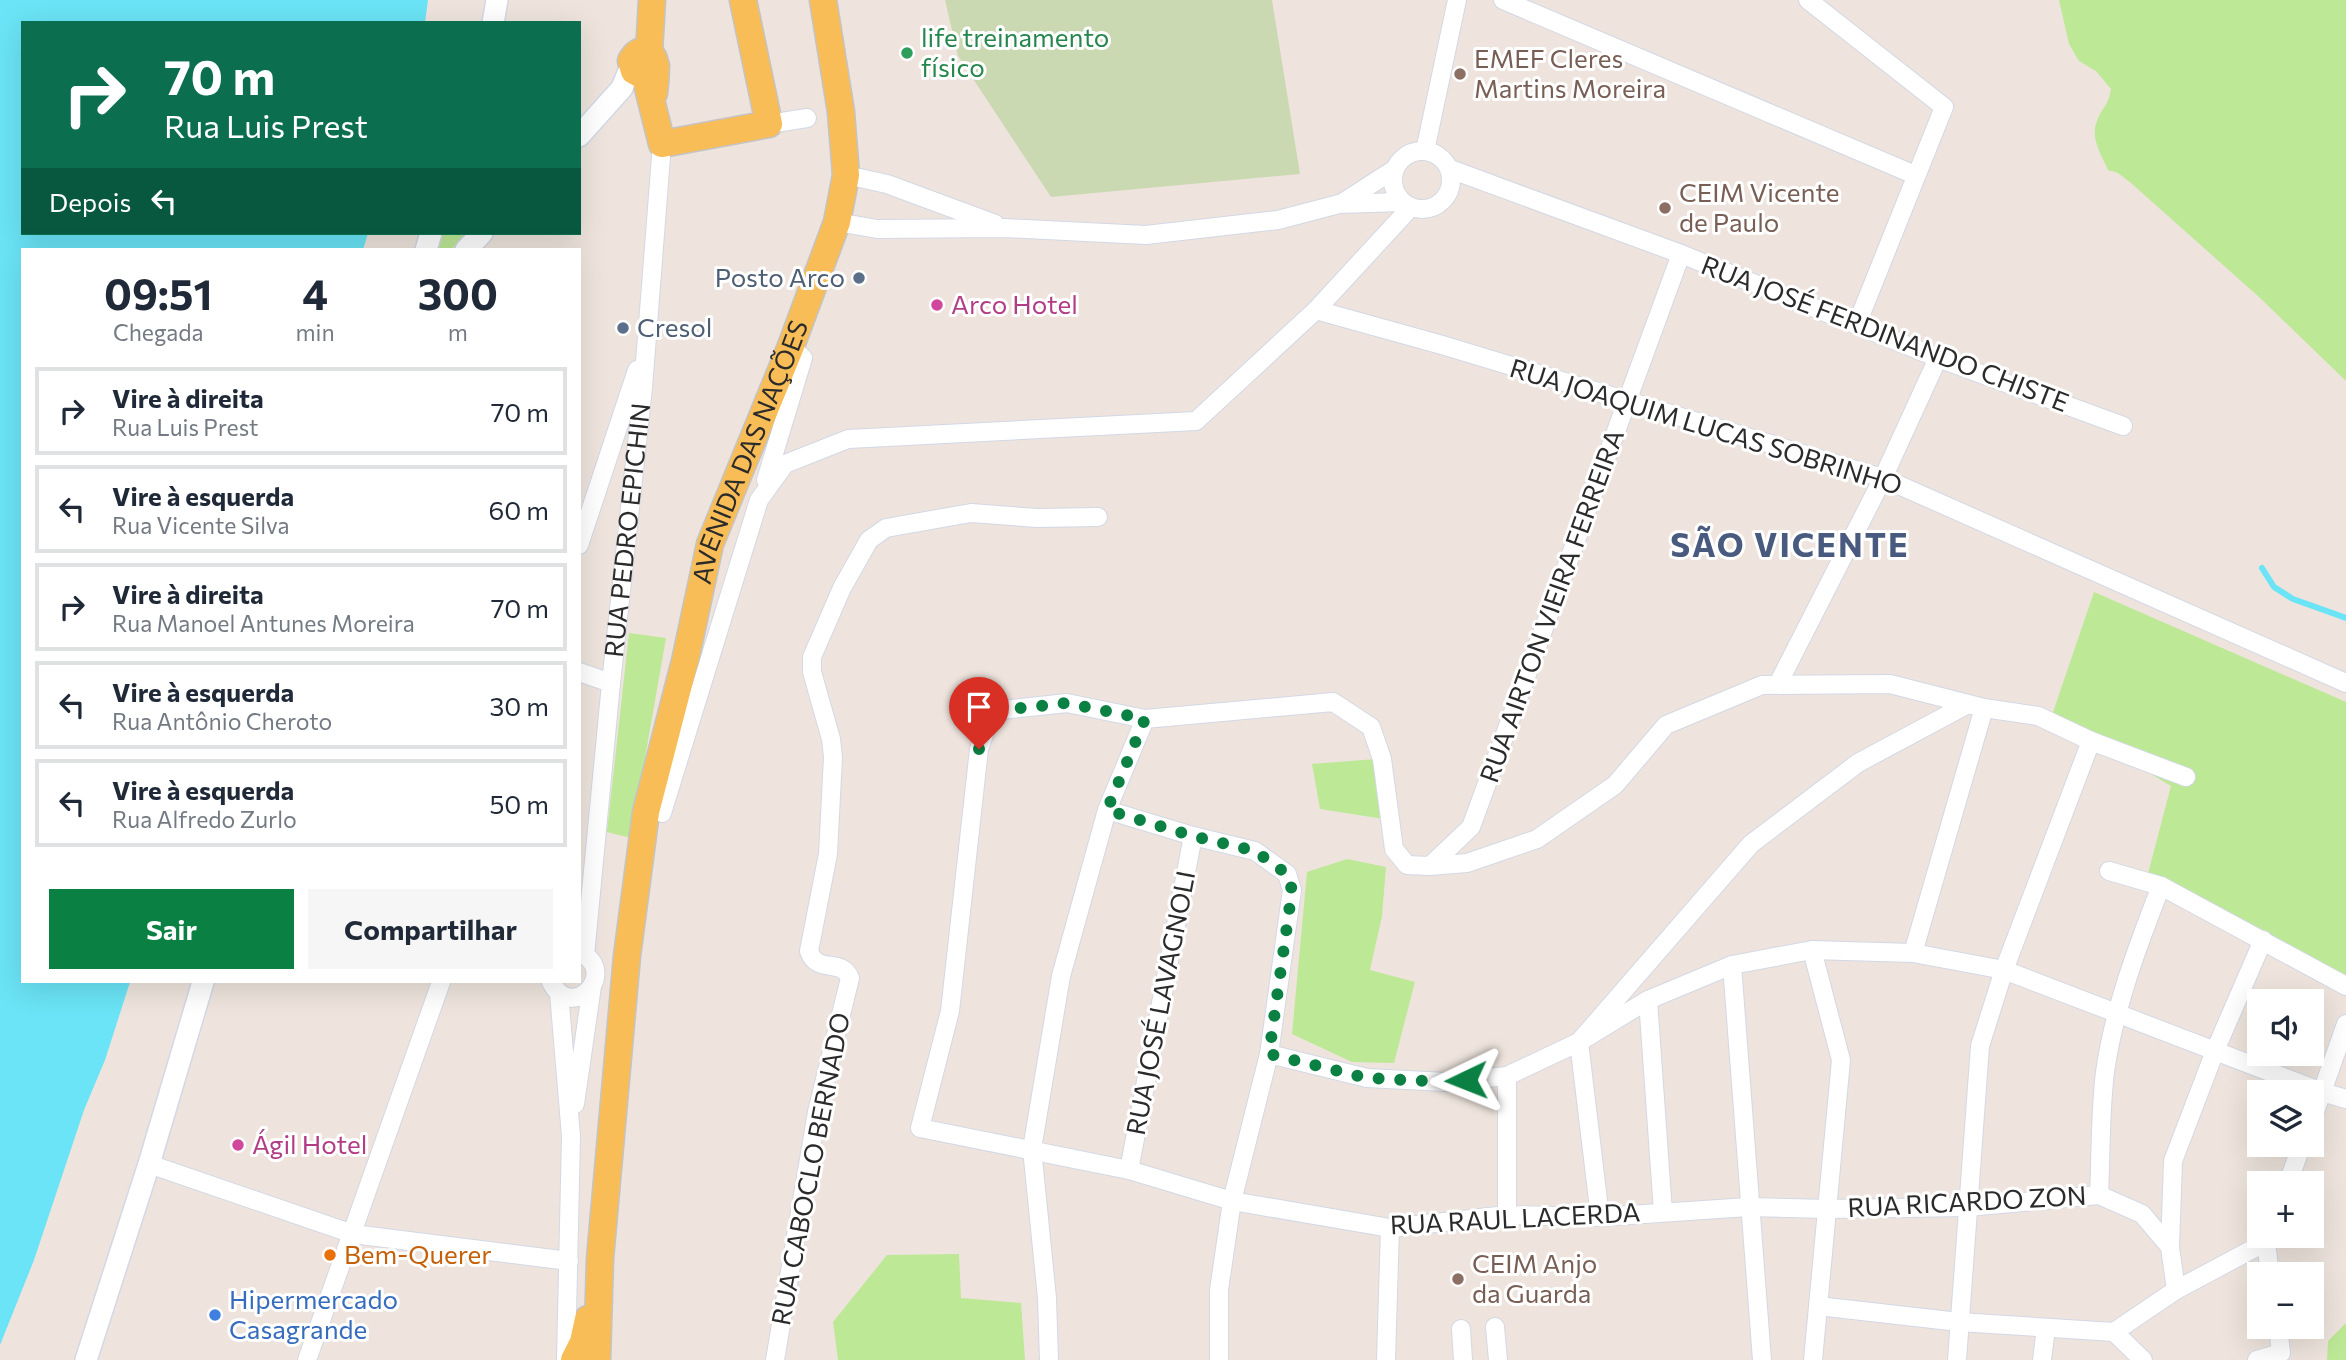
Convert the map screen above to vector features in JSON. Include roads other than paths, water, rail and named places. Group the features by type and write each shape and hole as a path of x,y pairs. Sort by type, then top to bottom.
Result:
{"main road":[{"name":"RUA PEDRO EPICHIN","path":"652,0 641,71 654,106 662,144"},
{"path":"662,144 769,124 743,0"},
{"name":"AVENIDA DAS NAÇÕES","path":"578,1354 600,1259 627,956 646,811 685,661 710,544 791,346 837,222 846,175 841,112 823,0"},
{"name":"AVENIDA DAS NAÇÕES","path":"627,956 662,813 685,661"}],"street":[{"path":"493,21 497,0"},
{"path":"1425,151 1457,0"},
{"path":"1503,0 1915,175"},
{"path":"1808,0 1944,107 1857,324"},
{"path":"581,134 641,71"},
{"path":"769,124 807,118"},
{"name":"RUA PEDRO EPICHIN","path":"592,986 596,973 594,966 582,953 611,683 638,387 649,322 662,144"},
{"path":"837,222 877,229 1004,228 1146,235 1278,220 1339,204 1407,205 1429,209 1447,197 1451,188 1450,169 1440,157 1425,151 1415,152 1405,156 1395,169 1339,204"},
{"path":"1395,169 1393,186 1407,205"},
{"name":"RUA JOSÉ FERDINANDO CHISTE","path":"1450,169 1681,254 1938,358 2123,426"},
{"path":"846,175 887,184 1004,228"},
{"path":"781,458 848,439 1196,421 1316,310 1407,205"},
{"path":"468,248 480,235"},
{"name":"RUA AIRTON VIEIRA FERREIRA","path":"1430,866 1471,827 1681,254"},
{"name":"RUA JOAQUIM LUCAS SOBRINHO","path":"1316,310 1883,478 2346,682"},
{"path":"662,813 759,500 781,458 803,358 791,346"},
{"path":"1778,684 1883,478 1938,358"},
{"path":"581,540 638,387"},
{"name":"RUA CABOCLO BERNADO","path":"775,1360 817,1112 850,978 847,971 841,967 820,964 812,958 809,951 828,853 833,757 831,739 812,673 812,657 842,588 869,541 886,527 971,513 1037,518 1098,517"},
{"path":"581,673 611,683"},
{"path":"1049,1360 1032,1149 1061,976 1107,810 1145,719 1333,702 1371,727 1382,759 1394,849 1407,865 1467,863 1537,839 1615,785 1667,725 1762,685 1890,684 1976,706 2038,716 2091,741 2186,777"},
{"name":"RUA RAUL LACERDA","path":"1145,719 1067,703 1002,710 986,729 979,749 950,1011 920,1128 1129,1170 1232,1201 1390,1228 1507,1215 1600,1217 1748,1207 1827,1209"},
{"path":"1913,953 1976,706"},
{"path":"1600,1217 1579,1042 1751,844 1858,763 1976,706"},
{"path":"1957,1360 1980,1045 2004,970 2091,741"},
{"path":"1107,810 1255,851 1287,874 1292,890 1269,1054 1232,1201 1219,1290 1219,1360"},
{"name":"RUA JOSÉ LAVAGNOLI","path":"1129,1170 1193,836"},
{"path":"2109,871 2161,886 2346,986"},
{"path":"2099,1195 2105,1072 2118,1013 2138,945 2161,886"},
{"path":"2176,1290 2170,1247 2173,1161 2215,1051 2263,940"},
{"path":"1812,950 1842,1060 1813,1360"},
{"path":"1269,1054 1367,1078 1446,1082 1507,1076 1579,1042 1648,1000 1732,965 1812,950 1913,953 2004,970 2291,1080"},
{"path":"1732,965 1748,1207 1762,1360"},
{"path":"86,1360 149,1164 203,983"},
{"path":"307,1360 441,983"},
{"path":"555,987 566,996 581,996 592,986"},
{"path":"571,1136 592,986"},
{"path":"555,987 571,1136 569,1261 578,1354"},
{"path":"1648,1000 1663,1212"},
{"path":"2324,1086 2346,1024"},
{"path":"1507,1076 1507,1215"},
{"path":"2324,1093 2346,1099"},
{"path":"149,1164 353,1234 569,1261"},
{"name":"RUA RICARDO ZON","path":"1827,1209 1968,1207 2099,1195 2142,1214 2170,1247"},
{"path":"1386,1360 1390,1228"},
{"path":"1818,1306 1959,1322 2114,1332 2176,1290 2251,1248"},
{"path":"1495,1327 1498,1360"},
{"path":"2042,1360 2046,1328"},
{"path":"1461,1329 1463,1360"},
{"path":"2114,1332 2143,1360"},
{"path":"2257,1360 2281,1353 2279,1339"}],"water":[{"path":"0,0 428,0 425,21 21,21 21,235 367,235 364,248 21,248 21,983 130,983 34,1260 0,1345"}],"waterway":[{"path":"2262,568 2274,587 2293,599 2346,618"}],"place":[{"name":"life treinamento físico","path":"907,53"},
{"name":"EMEF Cleres Martins Moreira","path":"1460,74"},
{"name":"CEIM Vicente de Paulo","path":"1665,208"},
{"name":"Posto Arco","path":"859,278"},
{"name":"Arco Hotel","path":"937,305"},
{"name":"Cresol","path":"623,328"},
{"name":"Ágil Hotel","path":"238,1145"},
{"name":"Bem-Querer","path":"330,1255"},
{"name":"CEIM Anjo da Guarda","path":"1458,1279"},
{"name":"Hipermercado Casagrande","path":"215,1315"}],"district":[{"name":"SÃO VICENTE","path":"1790,545"}]}
